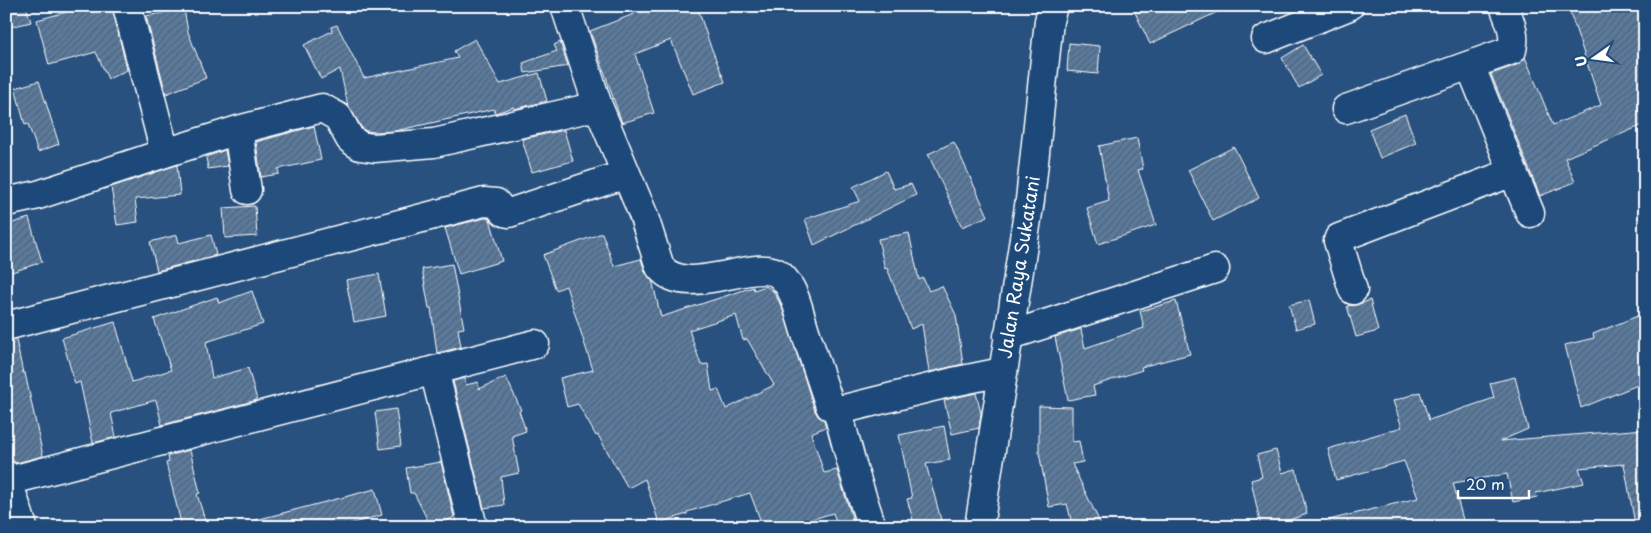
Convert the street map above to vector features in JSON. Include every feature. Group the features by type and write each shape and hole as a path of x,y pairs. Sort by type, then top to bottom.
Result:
{"street":[{"path":"126,6 165,153"},
{"path":"565,6 598,106 643,214 660,266 665,273 687,280 722,277 762,268 772,270 780,275 793,294 830,406 836,409 844,409 1002,372"},
{"name":"Jalan Raya Sukatani","path":"978,527 1030,200 1052,6"},
{"path":"1266,39 1349,6"},
{"path":"1346,108 1512,50 1514,30 1504,6"},
{"path":"1470,65 1530,213"},
{"path":"6,202 38,195 238,130 322,108 338,117 350,140 360,146 374,148 434,143 598,106"},
{"path":"238,130 247,190"},
{"path":"1353,290 1338,241 1339,238 1514,172"},
{"path":"6,326 484,202 496,203 504,212 509,213 626,174"},
{"path":"1008,336 1215,269"},
{"path":"23,527 7,478 535,344"},
{"path":"434,370 473,527"},
{"path":"836,409 872,527"}],"building":[{"path":"6,6 26,6 31,22 6,28"},
{"path":"88,6 112,6 127,70 108,79 96,52 49,65 37,20"},
{"path":"632,6 697,6 725,82 693,94 671,40 635,54 654,113 622,123 590,31 634,14"},
{"path":"1132,6 1230,6 1150,44"},
{"path":"1568,6 1645,6 1645,124 1565,158 1575,182 1540,196 1491,74 1517,65 1525,57 1553,125 1601,105"},
{"path":"184,9 188,32 206,78 166,94 146,16"},
{"path":"337,25 364,78 458,58 454,51 475,39 500,84 539,73 547,101 514,109 514,107 495,113 494,109 395,131 366,131 348,106 340,69 321,79 304,45 332,31 331,27"},
{"path":"560,42 568,66 525,73 523,63 557,51 554,45"},
{"path":"1069,43 1100,46 1098,74 1067,71"},
{"path":"1303,45 1321,75 1299,88 1282,58"},
{"path":"39,81 59,144 38,152 28,124 25,125 15,88"},
{"path":"1405,114 1416,143 1380,158 1369,129"},
{"path":"314,126 321,160 278,169 279,174 261,177 256,142"},
{"path":"564,130 573,161 532,172 522,139"},
{"path":"1137,138 1143,169 1138,170 1156,225 1098,244 1087,208 1109,201 1099,146"},
{"path":"954,142 988,216 962,227 928,154"},
{"path":"1234,147 1259,198 1213,221 1188,170"},
{"path":"225,150 228,166 208,169 206,157"},
{"path":"177,165 180,195 135,199 138,222 117,225 111,187"},
{"path":"886,171 894,189 911,184 916,195 814,245 805,219 860,201 853,187"},
{"path":"255,206 257,236 225,238 223,208"},
{"path":"29,218 42,262 6,274 6,225"},
{"path":"485,218 490,219 502,261 459,274 445,228"},
{"path":"602,233 614,266 641,259 645,272 652,280 661,317 753,287 754,290 766,286 773,291 782,307 815,411 824,420 826,427 811,433 824,473 837,470 855,527 838,527 833,513 786,527 763,527 750,493 687,512 687,514 659,523 645,479 628,488 578,404 567,407 560,378 593,370 566,286 556,290 543,255","holes":["736,315 743,340 747,339 774,385 726,409 718,389 712,391 708,364 701,365 689,330"]},
{"path":"909,233 919,280 923,278 929,291 942,286 956,315 963,364 929,372 922,324 911,329 887,268 885,269 878,239"},
{"path":"177,235 179,243 211,235 216,255 157,271 150,242"},
{"path":"452,264 464,328 458,329 461,347 437,353 431,308 429,308 422,269"},
{"path":"379,274 386,316 354,322 346,280"},
{"path":"252,291 263,324 206,342 212,378 248,368 257,400 162,425 156,400 111,413 116,437 93,443 80,382 75,384 62,338 115,322 132,382 171,370 154,319 217,297 219,303"},
{"path":"1309,300 1315,324 1296,329 1289,305"},
{"path":"1370,300 1378,331 1356,337 1347,306 1357,305"},
{"path":"1176,301 1190,354 1141,367 1142,370 1093,386 1095,395 1068,400 1055,337 1081,329 1085,348 1144,328 1140,311"},
{"path":"1645,313 1645,382 1581,408 1565,345 1594,338 1593,334"},
{"path":"16,340 43,456 16,463 13,461 6,432 6,341"},
{"path":"506,377 521,410 519,411 526,431 512,436 519,473 501,477 504,505 484,508 453,381 465,378 466,385 478,382 479,389"},
{"path":"1515,377 1528,429 1500,441 1645,429 1645,523 1635,524 1624,464 1579,468 1584,483 1536,493 1537,497 1513,502 1507,474 1453,483 1465,527 1441,527 1439,521 1418,527 1330,527 1329,520 1418,498 1404,461 1336,480 1328,449 1402,427 1393,401 1420,392 1429,420 1494,398 1490,383"},
{"path":"976,393 981,413 979,428 952,434 944,400"},
{"path":"1039,406 1072,407 1072,442 1079,441 1083,462 1072,464 1102,527 1073,527 1067,504 1049,507 1039,452"},
{"path":"396,409 401,446 380,449 375,412"},
{"path":"944,426 950,460 926,464 941,520 915,527 907,499 912,498 899,435"},
{"path":"190,450 200,493 197,494 207,527 182,527 166,463 169,462 168,456"},
{"path":"1276,450 1282,473 1296,469 1307,514 1269,527 1261,527 1251,480 1262,477 1257,455"},
{"path":"441,462 454,517 431,527 414,493 410,493 406,468"},
{"path":"375,489 382,515 339,527 256,527 256,520"}]}
